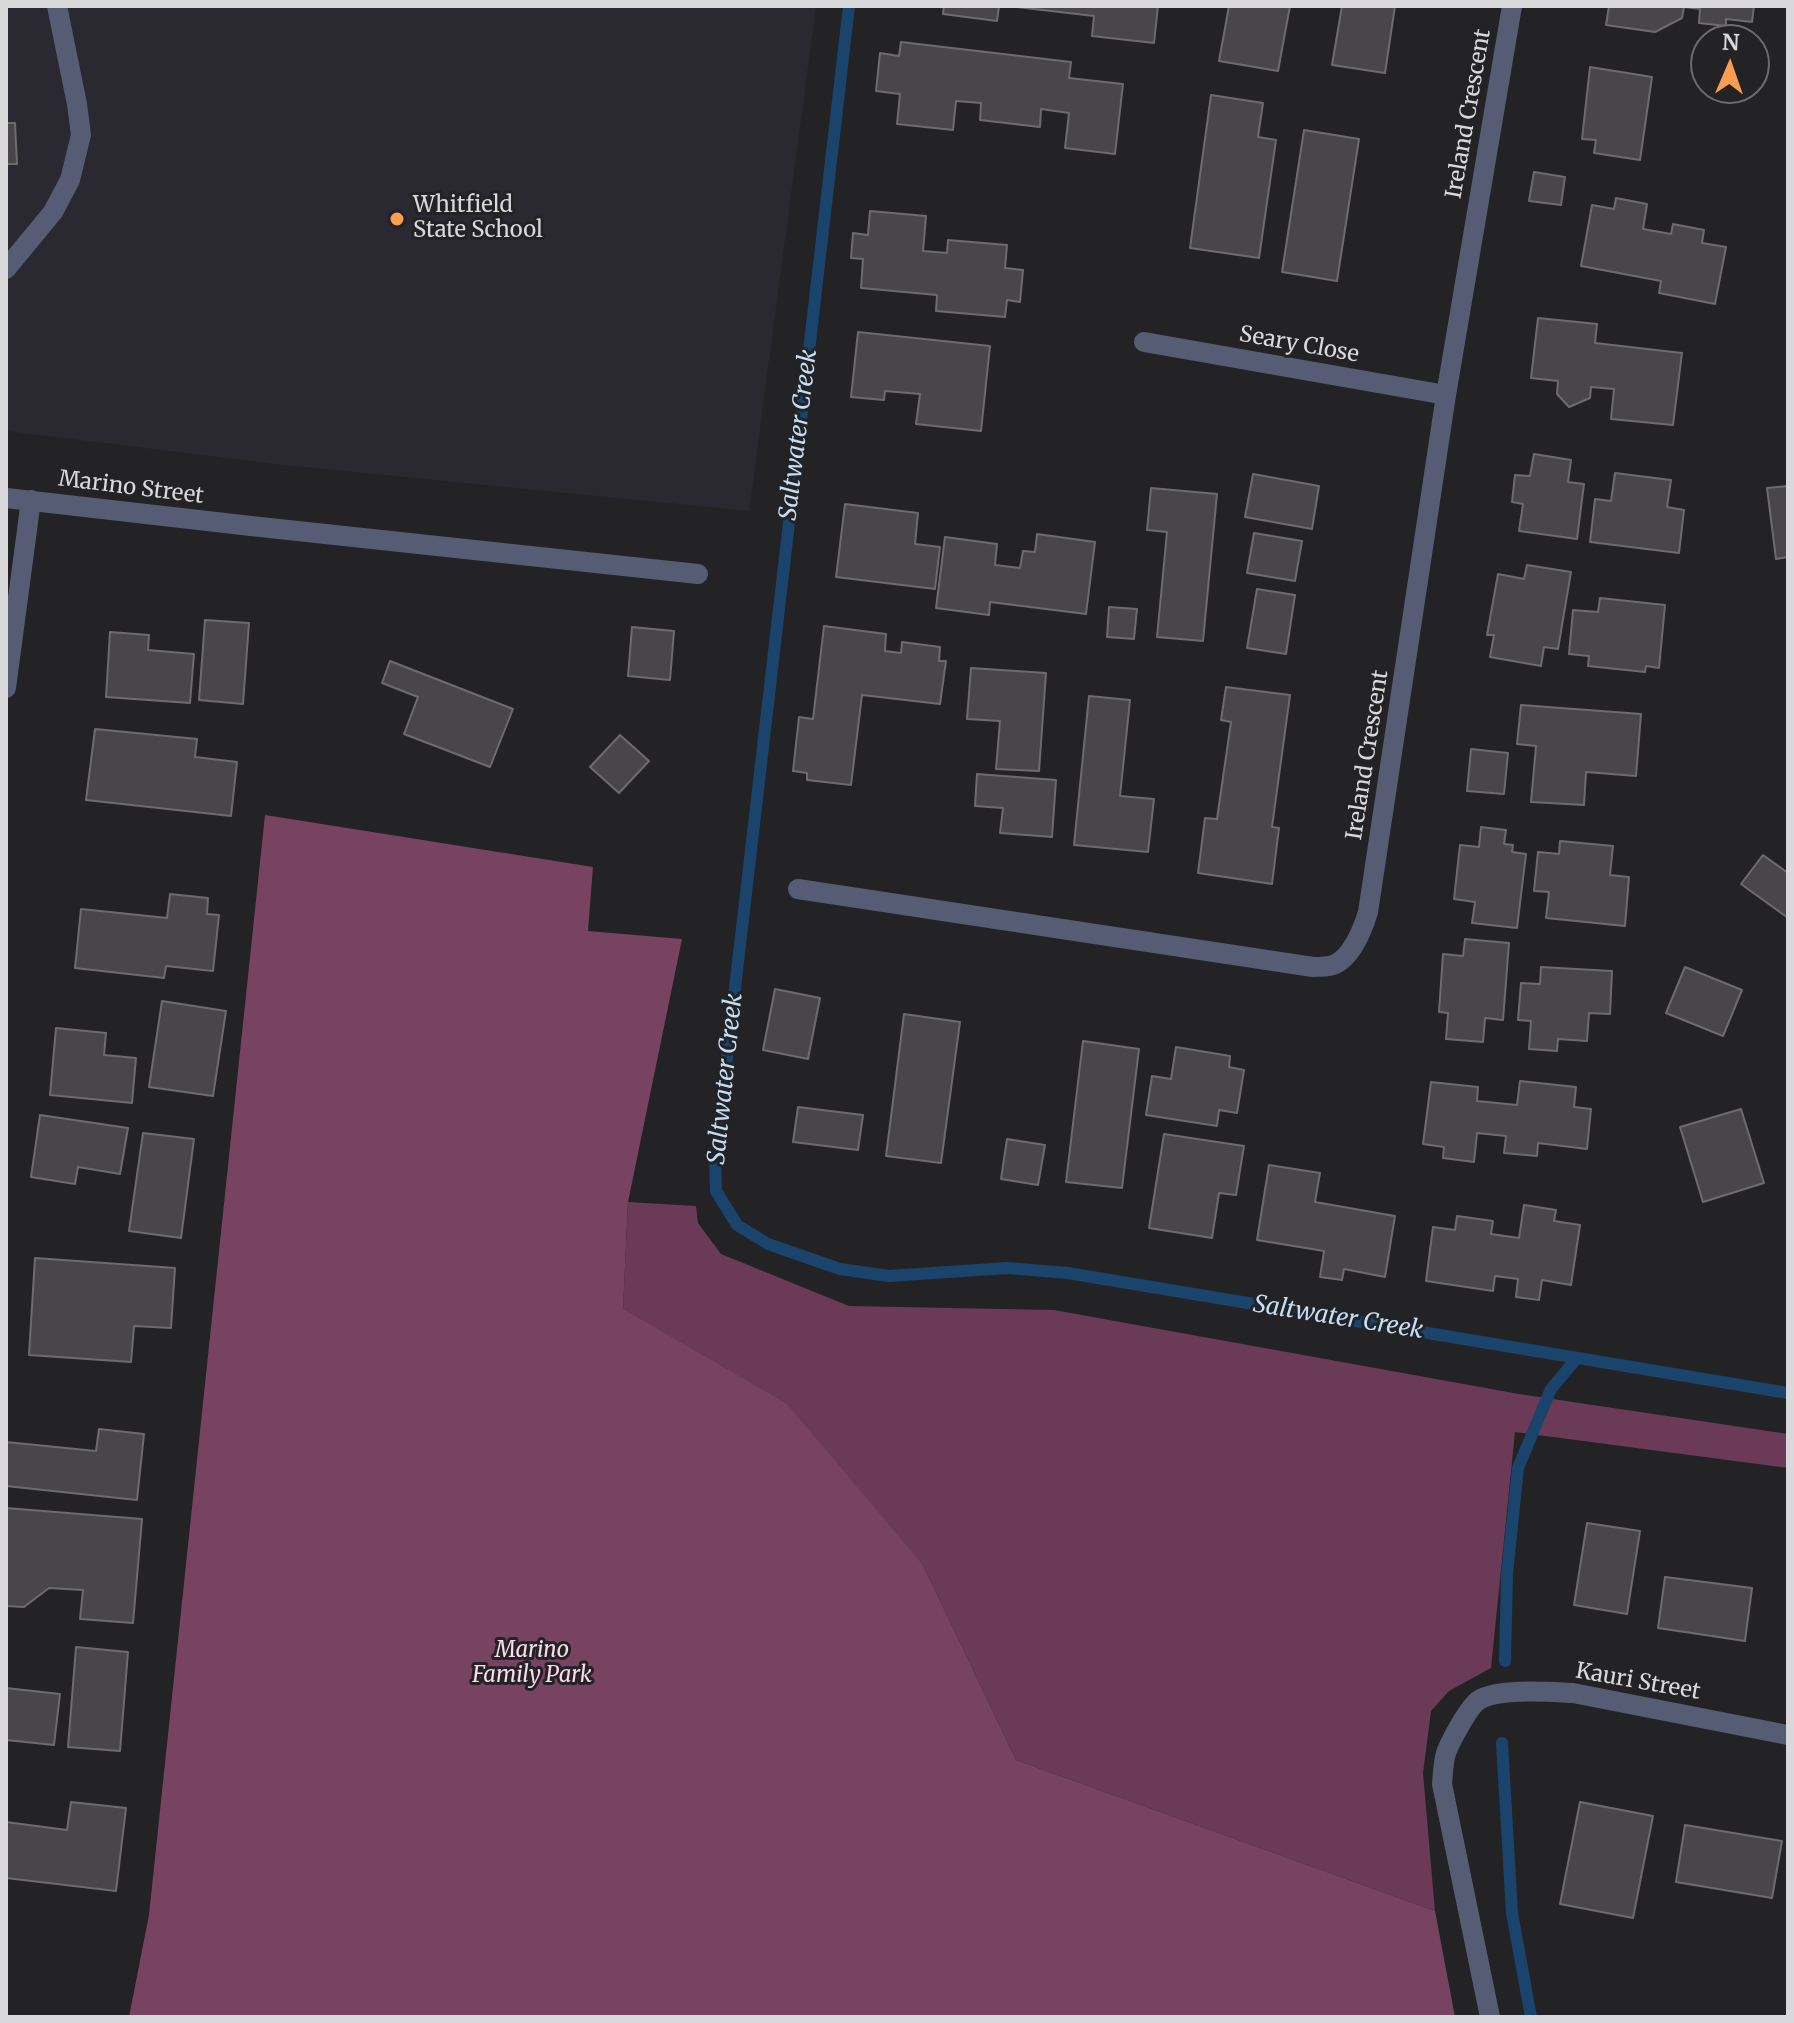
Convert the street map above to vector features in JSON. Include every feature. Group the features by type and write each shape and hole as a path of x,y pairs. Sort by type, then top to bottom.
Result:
{"street":[{"path":"6,269 53,212 70,180 81,135 57,6"},
{"name":"Ireland Crescent","path":"798,889 1313,967 1335,965 1350,951 1361,934 1368,912 1446,395 1512,6"},
{"name":"Seary Close","path":"1144,342 1446,395"},
{"name":"Marino Street","path":"6,498 698,574"},
{"path":"6,688 31,500"},
{"name":"Kauri Street","path":"1490,2017 1442,1784 1446,1753 1463,1719 1478,1700 1503,1693 1573,1693 1788,1735"}],"shaded area":[{"name":"Whitfield State School","path":"6,6 816,6 749,511 284,465 6,431"},
{"path":"628,1202 696,1206 698,1223 721,1254 849,1306 1054,1310 1519,1394 1788,1434 1788,1468 1515,1432 1491,1668 1449,1691 1431,1711 1423,1773 1435,1911 1016,1760 923,1565 623,1309"}],"green space":[{"name":"Marino Family Park","path":"265,815 593,867 588,931 682,939 628,1202 623,1309 787,1404 923,1565 1016,1760 1435,1911 1455,2017 129,2017 149,1915"}],"building":[{"path":"944,6 999,6 997,21 943,14"},
{"path":"1008,6 1158,6 1154,43 1092,36 1094,16"},
{"path":"1229,6 1290,6 1278,71 1219,61"},
{"path":"1342,6 1395,6 1385,73 1332,65"},
{"path":"1609,6 1754,6 1752,22 1726,19 1726,24 1699,23 1700,9 1684,7 1682,18 1655,32 1606,25"},
{"path":"901,42 1071,62 1069,78 1123,84 1115,154 1065,148 1069,113 1041,109 1040,127 980,120 981,103 956,101 953,130 897,124 900,94 876,91 880,53 899,56"},
{"path":"1590,67 1652,77 1640,160 1594,153 1596,140 1582,139"},
{"path":"1211,95 1263,103 1258,137 1276,140 1259,258 1190,248"},
{"path":"6,123 15,123 17,164 6,164"},
{"path":"1304,130 1359,139 1337,281 1282,272"},
{"path":"1534,172 1565,177 1561,205 1529,201"},
{"path":"1616,198 1647,204 1643,229 1671,234 1673,224 1704,230 1702,243 1726,247 1715,304 1659,293 1661,281 1581,266 1592,205 1614,209"},
{"path":"870,211 926,216 923,251 947,253 948,240 1007,245 1005,268 1023,270 1020,302 1007,300 1005,317 936,311 937,295 861,288 863,259 851,258 853,233 868,235"},
{"path":"1538,318 1597,324 1595,343 1682,353 1673,425 1611,419 1614,389 1591,387 1590,398 1569,407 1557,394 1558,381 1531,378"},
{"path":"858,332 990,346 981,431 916,424 920,394 885,391 884,400 851,397"},
{"path":"1534,454 1571,460 1568,482 1584,484 1577,539 1519,531 1523,504 1512,502 1515,475 1530,476"},
{"path":"1615,473 1671,480 1667,507 1684,510 1679,553 1590,542 1595,499 1611,501"},
{"path":"1253,474 1319,486 1312,529 1245,517"},
{"path":"1788,486 1788,557 1776,559 1767,488"},
{"path":"1151,488 1217,494 1203,641 1157,637 1167,532 1147,530"},
{"path":"845,504 918,513 915,544 940,547 935,589 836,577"},
{"path":"1254,533 1302,541 1295,581 1247,573"},
{"path":"1037,534 1095,542 1086,614 990,602 989,615 936,608 945,537 997,544 995,565 1020,568 1023,551 1035,552"},
{"path":"1527,565 1571,572 1558,649 1544,647 1541,666 1490,657 1494,635 1487,635 1498,574 1524,579"},
{"path":"1257,589 1295,595 1286,654 1247,648"},
{"path":"1600,598 1665,605 1659,668 1646,666 1645,672 1588,666 1589,656 1569,654 1573,610 1598,612"},
{"path":"1109,607 1137,609 1134,639 1107,637"},
{"path":"205,620 249,623 243,704 199,700"},
{"path":"824,626 886,634 885,651 901,653 902,642 940,647 939,661 946,661 940,704 862,695 851,785 807,780 807,773 793,771 799,717 813,719"},
{"path":"632,627 674,631 670,680 628,676"},
{"path":"110,632 149,635 148,650 194,654 190,703 106,697"},
{"path":"390,661 513,709 490,767 404,734 418,697 382,683"},
{"path":"971,668 1046,673 1039,771 996,769 1000,721 967,719"},
{"path":"1226,687 1290,695 1272,827 1279,828 1272,884 1198,873 1205,818 1217,819 1231,722 1221,720"},
{"path":"1089,696 1130,700 1120,796 1154,799 1148,852 1074,845"},
{"path":"1521,705 1641,714 1636,776 1586,772 1584,805 1531,802 1536,746 1517,744"},
{"path":"95,729 197,739 195,757 237,762 231,816 86,800"},
{"path":"620,735 649,761 619,793 590,767"},
{"path":"1471,749 1508,753 1504,794 1467,791"},
{"path":"977,774 1056,780 1052,837 1000,833 1003,808 975,806"},
{"path":"1481,827 1506,830 1504,844 1513,845 1512,852 1526,854 1517,928 1472,923 1475,902 1454,899 1460,845 1479,847"},
{"path":"1560,841 1613,846 1610,875 1629,877 1625,926 1546,918 1549,892 1534,891 1538,852 1559,854"},
{"path":"1763,855 1788,873 1788,918 1741,884"},
{"path":"170,894 208,898 207,914 219,915 213,971 166,966 164,978 75,968 81,909 167,918"},
{"path":"1465,939 1509,943 1503,1020 1485,1018 1483,1042 1446,1039 1448,1013 1439,1012 1443,954 1463,956"},
{"path":"1541,967 1612,971 1610,1014 1589,1013 1587,1041 1558,1039 1557,1051 1529,1049 1531,1021 1518,1020 1521,983 1540,984"},
{"path":"1685,967 1742,990 1723,1036 1666,1013"},
{"path":"775,989 820,998 808,1059 763,1050"},
{"path":"162,1001 226,1011 213,1096 149,1087"},
{"path":"904,1014 960,1022 941,1163 886,1156"},
{"path":"56,1028 106,1033 104,1055 136,1058 132,1103 50,1095"},
{"path":"1083,1041 1139,1049 1122,1188 1066,1182"},
{"path":"1176,1047 1230,1056 1229,1067 1244,1070 1237,1113 1219,1110 1217,1126 1146,1115 1152,1076 1171,1079"},
{"path":"1520,1081 1576,1087 1574,1107 1591,1109 1587,1149 1538,1143 1537,1156 1504,1153 1506,1136 1477,1133 1474,1162 1443,1158 1444,1147 1423,1144 1431,1082 1478,1087 1477,1101 1517,1105"},
{"path":"798,1107 863,1115 858,1150 793,1142"},
{"path":"1741,1109 1764,1183 1703,1202 1680,1127"},
{"path":"40,1115 128,1128 120,1174 78,1167 75,1184 31,1177"},
{"path":"143,1133 194,1139 181,1238 129,1231"},
{"path":"1164,1134 1244,1146 1236,1195 1219,1193 1212,1238 1149,1228"},
{"path":"1007,1139 1045,1145 1038,1185 1001,1179"},
{"path":"1269,1165 1320,1173 1315,1202 1395,1216 1385,1277 1344,1269 1342,1280 1320,1277 1324,1251 1257,1240"},
{"path":"1524,1205 1556,1210 1554,1221 1580,1225 1571,1285 1542,1280 1539,1300 1516,1297 1518,1279 1495,1276 1493,1291 1426,1281 1433,1227 1455,1230 1457,1216 1493,1221 1491,1234 1519,1238"},
{"path":"35,1258 175,1268 171,1328 134,1326 131,1362 29,1355"},
{"path":"99,1429 144,1434 137,1500 6,1486 6,1442 96,1451"},
{"path":"6,1508 142,1519 133,1623 80,1619 83,1590 49,1588 24,1607 6,1606"},
{"path":"1587,1523 1640,1531 1627,1614 1574,1605"},
{"path":"1665,1577 1752,1588 1745,1641 1658,1628"},
{"path":"76,1647 128,1652 120,1751 68,1747"},
{"path":"6,1688 60,1694 54,1745 6,1740"},
{"path":"71,1802 126,1808 116,1891 6,1878 6,1822 67,1830"},
{"path":"1580,1802 1653,1816 1633,1918 1560,1904"},
{"path":"1685,1825 1782,1841 1772,1898 1676,1882"}],"waterway":[{"name":"Saltwater Creek","path":"849,6 715,1160 716,1191 737,1225 768,1244 840,1269 889,1276 1007,1268 1068,1273 1788,1393"},
{"path":"1505,1661 1507,1574 1518,1468 1551,1389 1577,1358"},
{"path":"1502,1743 1512,1913 1531,2017"}],"place":[{"name":"Whitfield State School","path":"397,219"}]}
